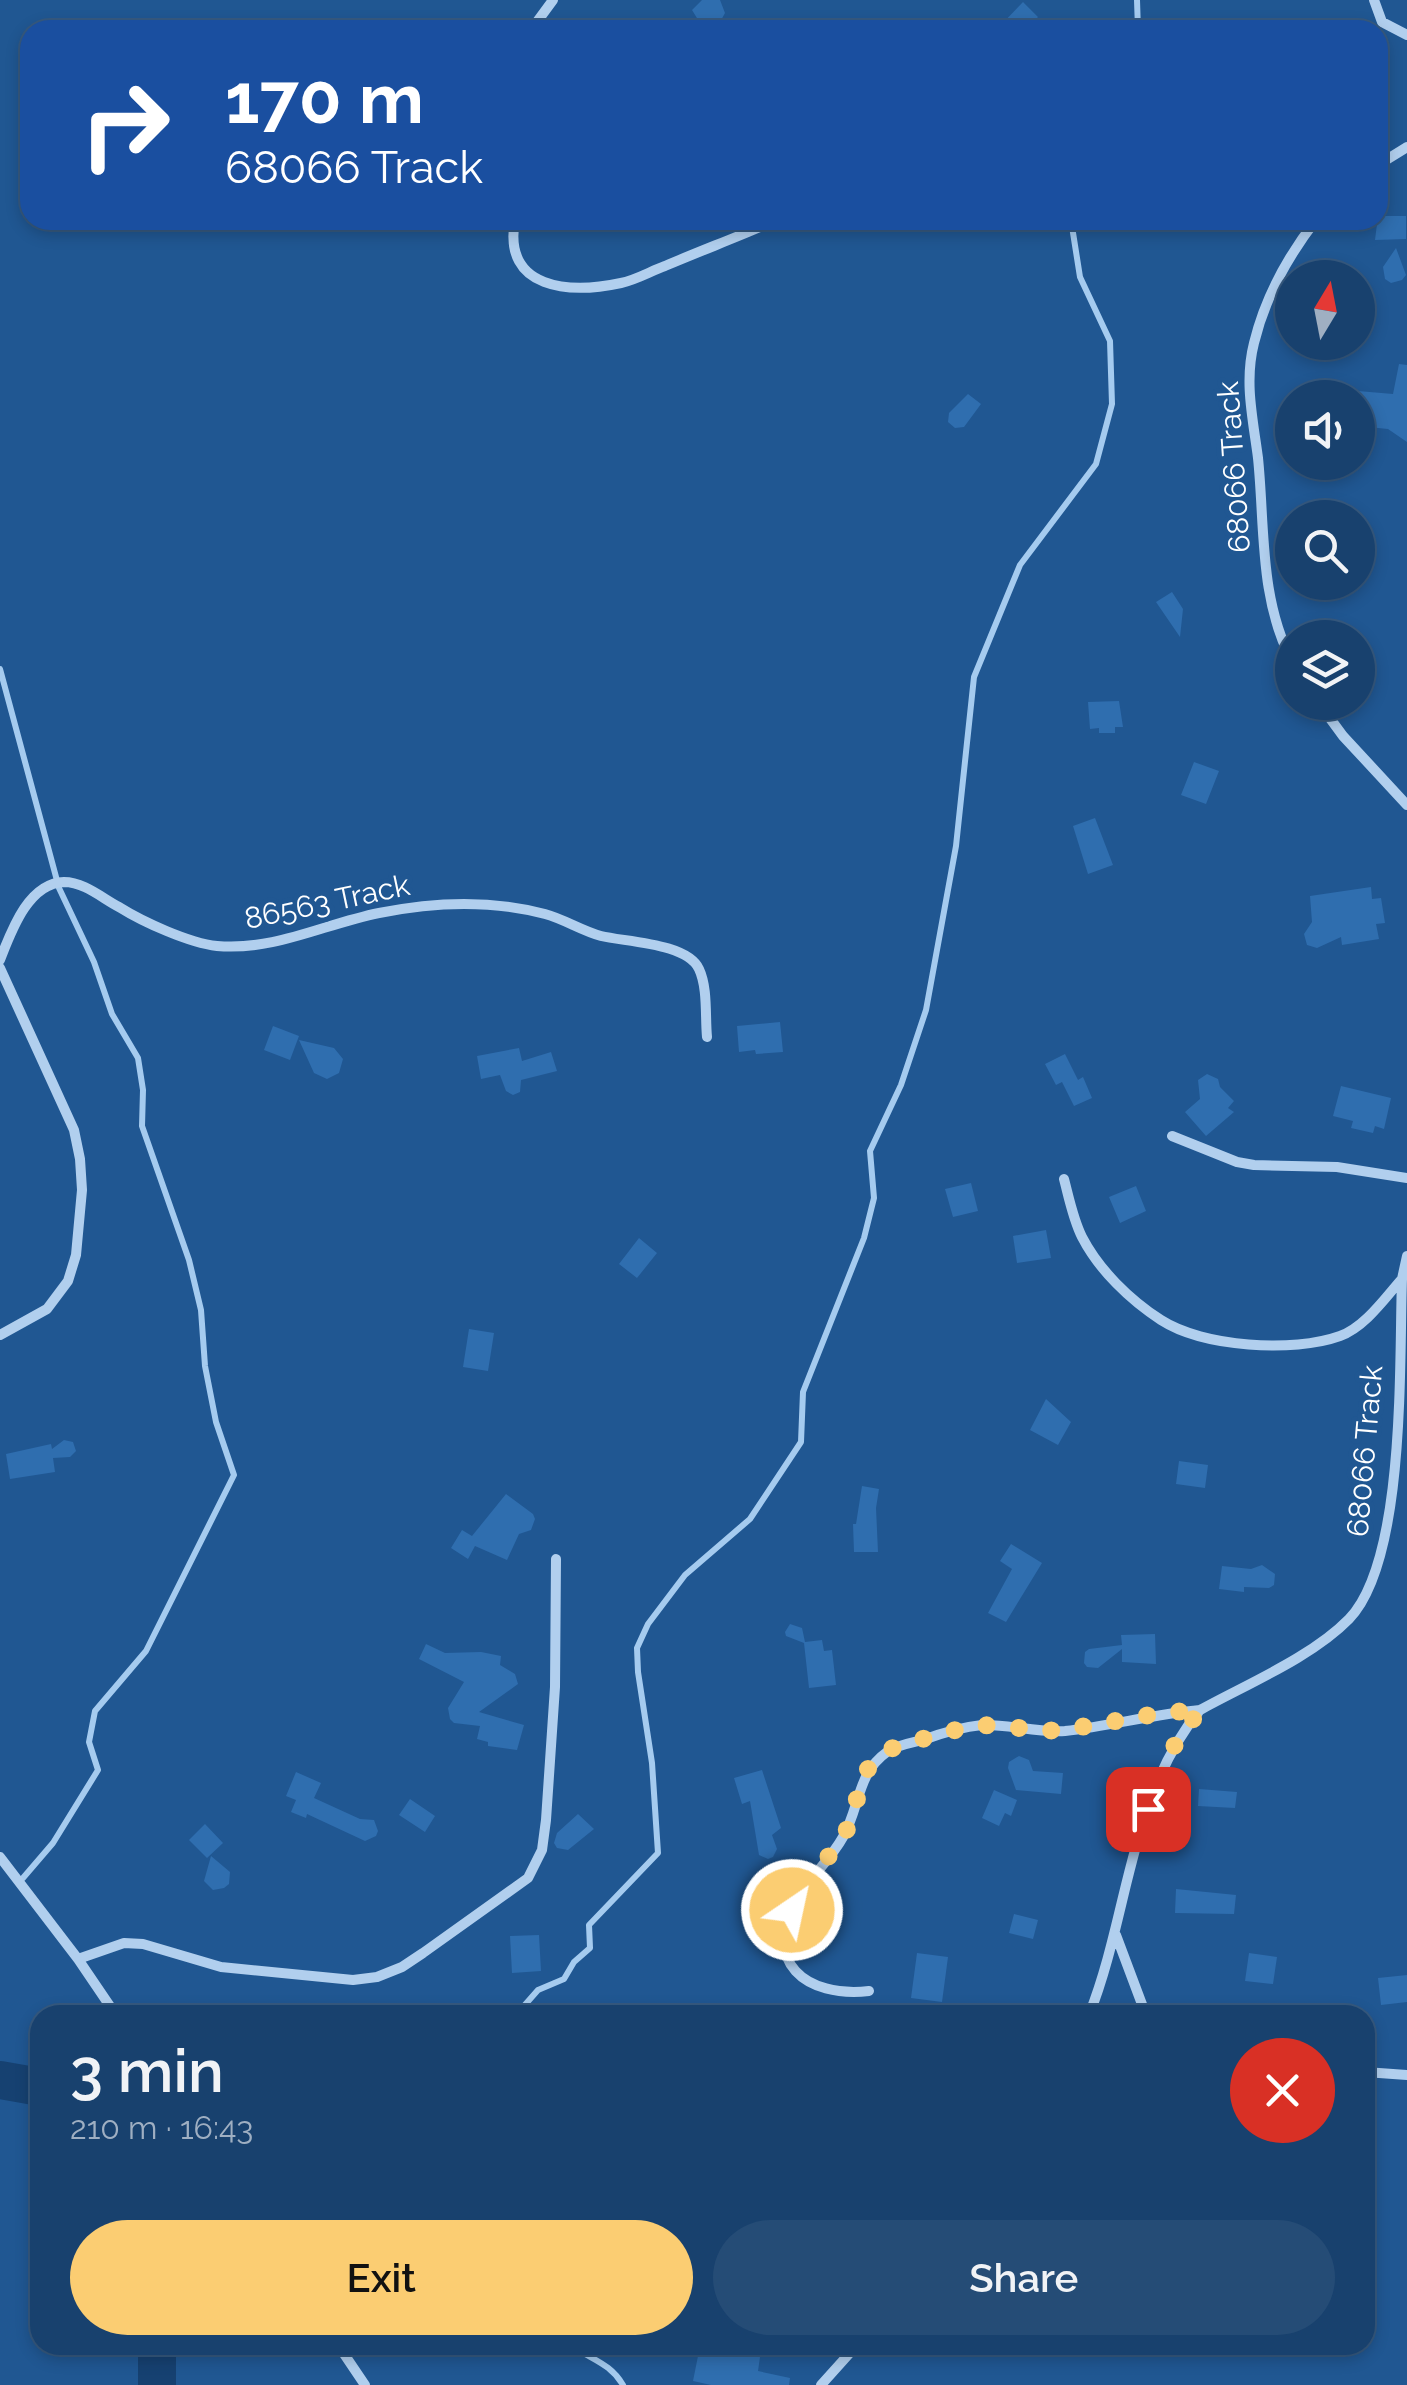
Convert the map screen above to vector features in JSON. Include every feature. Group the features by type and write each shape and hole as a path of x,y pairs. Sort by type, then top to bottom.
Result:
{"street":[{"path":"515,230 514,250 522,268 553,286 578,287 623,282 753,230"},
{"name":"68066 Track","path":"1276,620 1269,594 1258,458 1249,400 1253,346 1269,296 1309,230"},
{"path":"1331,720 1407,806"},
{"name":"86563 Track","path":"0,960 27,903 46,887 63,882 87,888 119,908 186,938 213,945 264,946 378,913 422,907 498,905 551,916 600,936 636,940 688,958 700,970 707,1037"},
{"path":"0,968 74,1130 82,1190 76,1256 68,1281 46,1309 0,1335"},
{"path":"1172,1136 1237,1162 1336,1167 1407,1178"},
{"path":"1064,1179 1076,1224 1098,1262 1120,1286 1162,1320 1195,1333 1264,1345 1341,1336 1357,1326 1402,1279"},
{"name":"68066 Track","path":"1091,2005 1116,1934 1129,1868 1176,1742 1200,1710 1327,1638 1366,1598 1383,1547 1393,1489 1403,1343 1402,1279 1407,1256"},
{"path":"78,1958 114,1946 144,1944 221,1967 363,1980 402,1967 528,1878 542,1850 546,1820 555,1687 556,1559"},
{"path":"870,1990 850,1993 818,1988 801,1979 790,1968 786,1945 792,1910 850,1825 868,1769 890,1749 983,1725 1058,1731 1200,1710"},
{"path":"0,1857 109,2005"},
{"path":"1116,1934 1142,2005"},
{"path":"1375,2073 1407,2075"},
{"path":"345,2355 365,2385"},
{"path":"820,2385 848,2355"}],"building":[{"path":"702,0 720,0 725,13 721,20 698,20 692,10"},
{"path":"1023,2 1038,17 1035,20 1006,20"},
{"path":"1388,216 1406,216 1406,239 1375,240 1376,230 1388,230"},
{"path":"1396,248 1406,275 1391,283 1385,279 1383,267"},
{"path":"1399,364 1407,365 1407,442 1388,429 1375,428 1375,392 1393,394"},
{"path":"968,394 981,404 964,427 955,428 948,422 949,413"},
{"path":"1172,592 1183,609 1180,637 1156,602"},
{"path":"1119,701 1123,727 1115,727 1115,733 1090,729 1088,702"},
{"path":"1194,762 1219,771 1206,804 1181,795"},
{"path":"1095,818 1113,865 1088,874 1073,826"},
{"path":"1371,887 1372,899 1381,898 1385,923 1376,924 1379,939 1342,945 1341,937 1317,948 1307,945 1304,934 1312,922 1310,896"},
{"path":"780,1022 783,1052 739,1052 737,1026"},
{"path":"273,1026 299,1036 290,1060 264,1050"},
{"path":"299,1040 334,1048 343,1059 339,1073 327,1079 314,1073"},
{"path":"519,1048 522,1061 551,1052 557,1071 521,1080 520,1092 513,1095 506,1091 500,1075 481,1079 477,1056"},
{"path":"1065,1054 1078,1080 1083,1077 1092,1098 1074,1106 1062,1082 1056,1085 1045,1064"},
{"path":"1207,1074 1218,1079 1220,1087 1234,1101 1228,1108 1234,1112 1206,1136 1185,1112 1200,1099 1198,1080"},
{"path":"1341,1086 1391,1098 1384,1129 1375,1126 1373,1133 1351,1128 1353,1121 1333,1116"},
{"path":"971,1183 978,1211 953,1217 945,1189"},
{"path":"1136,1186 1146,1211 1120,1223 1109,1197"},
{"path":"1046,1230 1051,1258 1017,1263 1013,1236"},
{"path":"639,1238 657,1253 637,1278 619,1264"},
{"path":"469,1329 494,1333 488,1371 463,1367"},
{"path":"1046,1399 1071,1422 1058,1445 1030,1430"},
{"path":"64,1440 73,1442 76,1451 70,1457 53,1458 55,1472 10,1479 6,1454 51,1444 52,1449"},
{"path":"1179,1461 1208,1465 1205,1488 1176,1484"},
{"path":"862,1486 879,1489 878,1552 854,1552 853,1524"},
{"path":"506,1494 535,1519 531,1530 519,1534 507,1560 475,1546 468,1559 451,1548 462,1530 472,1536"},
{"path":"1011,1544 1042,1563 1006,1622 988,1613 1012,1569 1000,1561"},
{"path":"1262,1565 1275,1574 1274,1585 1269,1588 1244,1587 1244,1592 1219,1589 1222,1566 1251,1569"},
{"path":"790,1624 802,1628 805,1642 822,1640 824,1651 832,1650 836,1685 809,1688 804,1643 786,1636"},
{"path":"1155,1634 1156,1664 1122,1662 1122,1649 1098,1668 1084,1663 1089,1649 1122,1645 1121,1635"},
{"path":"426,1644 445,1653 501,1656 500,1665 515,1674 518,1684 479,1712 524,1725 517,1750 488,1746 488,1742 477,1739 480,1726 450,1719 448,1708 464,1682 419,1659"},
{"path":"1019,1756 1029,1760 1033,1771 1063,1773 1061,1794 1016,1790 1008,1768 1009,1762"},
{"path":"762,1770 781,1828 772,1835 777,1849 768,1859 759,1855 750,1801 742,1804 734,1778"},
{"path":"296,1772 321,1783 314,1798 360,1819 374,1820 376,1836 365,1841 307,1814 306,1818 291,1812 296,1800 286,1796"},
{"path":"1199,1789 1237,1792 1235,1808 1198,1806"},
{"path":"994,1790 1017,1800 1011,1816 1005,1813 999,1826 982,1818"},
{"path":"410,1799 435,1816 425,1832 399,1815"},
{"path":"578,1814 594,1829 568,1850 557,1848 557,1833"},
{"path":"205,1824 223,1843 207,1858 189,1840"},
{"path":"211,1856 230,1872 229,1884 224,1888 213,1890 204,1881"},
{"path":"1176,1889 1236,1895 1234,1914 1175,1913"},
{"path":"1014,1914 1038,1920 1033,1939 1009,1933"},
{"path":"539,1935 541,1971 512,1973 510,1936"},
{"path":"917,1953 948,1957 942,2002 911,1998"},
{"path":"1249,1953 1277,1957 1273,1984 1245,1981"},
{"path":"1407,1975 1407,2002 1381,2005 1378,1978"},
{"path":"698,2355 760,2357 758,2371 790,2378 789,2385 711,2385 693,2381"}],"waterway":[{"path":"1137,0 1138,20"},
{"path":"525,2005 538,1990 564,1979 574,1962 590,1948 589,1925 658,1853 652,1763 637,1648 648,1624 685,1575 750,1519 801,1442 803,1392 864,1238 874,1198 870,1151 901,1085 926,1010 956,846 974,677 1020,565 1096,464 1112,404 1110,341 1080,277 1073,230"},
{"path":"0,669 59,888 94,962 112,1014 138,1058 143,1090 142,1126 189,1260 201,1310 205,1366 216,1422 234,1475 146,1651 95,1711 89,1742 98,1770 53,1843 23,1878"},
{"path":"0,2080 30,2085"},
{"path":"157,2355 157,2385"},
{"path":"587,2355 623,2385"}],"route":[{"path":"792,1910 850,1825 868,1769 890,1749 945,1732 983,1725 1058,1731 1200,1710 1176,1742 1148,1809"}]}
